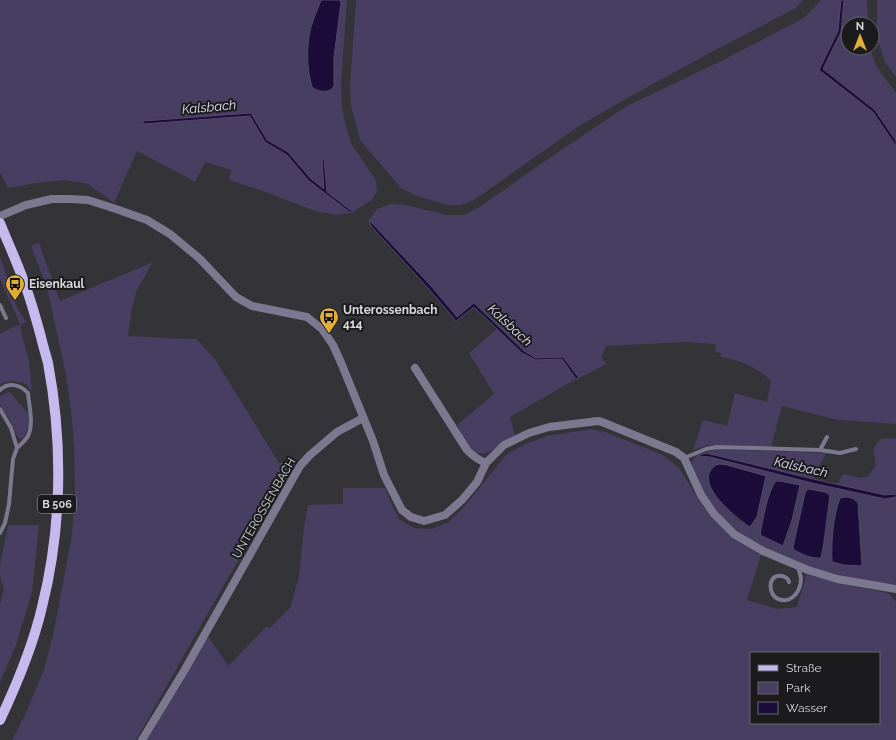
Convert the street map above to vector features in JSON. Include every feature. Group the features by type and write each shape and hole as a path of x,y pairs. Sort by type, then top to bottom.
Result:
{"main road":[{"name":"B 506","path":"0,223 25,282 48,363 57,433 59,491 49,576 42,608 15,689 0,720"}],"street":[{"path":"0,216 26,204 70,199 88,200 147,220 178,240 199,258 236,297 252,306 307,318 322,329 333,345 342,365 373,441 384,475 402,510 411,518 424,521 445,515 462,500 477,482 486,463 504,446 530,433 549,427 598,421 676,452 684,458 701,495 714,514 734,534 763,551 798,566 837,579 896,589"},
{"path":"415,368 467,450 476,458 486,463"},
{"name":"UNTEROSSENBACH","path":"142,740 184,671 300,466 310,455 337,432 363,418"}],"lane":[{"path":"0,305 6,318"},
{"path":"0,390 4,386 12,385 20,386 28,392 31,428 27,437 18,448 12,459 9,504 5,523 0,533"},
{"path":"0,409 11,428 18,448"},
{"path":"820,450 827,437"},
{"path":"684,458 706,449 717,447 820,450 840,453 856,449"},
{"path":"789,582 784,576 779,576 771,581 772,593 775,598 789,600 795,596 799,589 801,579 798,566"}],"green space":[{"path":"0,0 321,0 310,34 308,56 309,77 334,86 334,57 341,3 340,0 347,0 341,85 342,108 352,145 376,180 377,191 372,200 353,212 327,192 324,159 322,160 324,190 311,179 288,152 267,140 251,113 143,121 143,124 250,116 265,142 287,155 309,181 351,213 336,215 315,211 229,180 231,170 205,162 195,182 137,151 114,203 88,184 65,180 8,188 0,172"},
{"path":"356,0 803,0 796,8 706,55 579,126 474,200 462,205 449,205 416,196 401,188 360,140 351,106 350,85"},
{"path":"821,0 841,0 838,31 820,70 873,112 896,146 896,424 838,420 782,406 771,447 717,445 706,446 693,450 703,420 727,426 735,393 767,402 771,381 746,364 721,357 721,353 715,352 716,344 685,342 606,346 601,358 607,364 579,378 563,357 536,358 524,351 474,303 457,317 431,286 369,220 377,209 391,204 406,205 447,215 464,215 478,208 625,107 721,61 804,18"},
{"path":"844,0 867,0 868,16 842,16"},
{"path":"877,0 896,0 896,77 885,62 880,47 880,16 877,16"},
{"path":"840,34 840,56 873,56 876,66 896,93 896,141 875,110 823,69"},
{"path":"39,243 60,301 153,262 137,290 132,308 128,336 197,339 216,361 279,463 296,461 136,740 12,740 24,717 44,670 53,635 72,536 75,489 74,446 66,375 47,288 31,246"},
{"path":"0,257 11,290 12,295 10,296 12,300 14,300 26,322 20,325 29,361 32,391 26,385 15,381 0,384 0,333 20,324 0,279"},
{"path":"497,329 522,353 536,360 562,359 576,379 510,417 515,436 491,451 479,453 474,451 466,442 457,425 494,394 469,353"},
{"path":"10,392 28,413 29,425 25,436 20,439 0,405 0,396"},
{"path":"592,429 605,432 663,455 679,468 711,517 731,536 761,555 747,600 777,609 797,607 807,573 836,583 888,593 896,602 896,740 147,740 208,636 228,666 266,627 270,628 290,608 299,577 304,527 308,505 343,504 343,488 385,488 399,519 414,528 432,529 449,522 463,508 506,455 525,444 547,436"},
{"path":"896,438 896,494 885,495 837,485 843,474 859,478 867,477 876,465 873,449 880,439"},
{"path":"717,449 826,453 813,479 706,453"},
{"path":"697,456 710,457 812,483 885,499 896,497 896,584 892,585 878,583 826,572 781,555 742,534 717,512 709,501 691,464 693,459","holes":["720,464 766,476 750,527 740,521 729,511","773,485 796,504 789,531 783,546 761,535","805,493 830,495 824,542 793,547","840,498 854,498 858,503 862,566 844,565 832,562 833,530"]},
{"path":"8,525 39,525 32,592 16,645 0,682 0,604 4,590 0,576 0,565"}],"water":[{"path":"321,0 340,0 341,3 334,57 334,86 332,89 327,91 317,90 312,87 308,62 309,37"},
{"path":"841,0 844,0 842,16 840,16 840,34 823,69 875,110 896,141 896,146 873,112 819,70 838,31"},
{"path":"251,113 267,140 288,152 311,179 324,189 322,160 324,159 327,192 353,212 351,213 309,181 287,155 265,142 250,116 143,124 143,121"},
{"path":"369,220 431,286 457,317 474,303 524,351 536,358 563,357 579,378 576,379 562,359 536,360 522,353 474,307 456,321 371,226"},
{"path":"706,453 885,495 896,494 896,497 885,499 812,483 710,457 697,456"},
{"path":"720,464 766,476 757,517 750,527 718,499 712,489 709,480 710,472 716,465"},
{"path":"776,481 800,485 792,520 783,546 760,535 770,492"},
{"path":"809,489 825,492 830,495 821,558 807,556 794,550 793,547 805,493"},
{"path":"840,498 852,498 858,503 862,566 844,565 832,562 834,521"}],"place":[{"name":"Eisenkaul","path":"15,301"},
{"name":"Unterossenbach 414","path":"329,334"}],"water label":[{"name":"Kalsbach","path":"209,107"},
{"name":"Kalsbach","path":"510,325"},
{"name":"Kalsbach","path":"801,467"}]}
